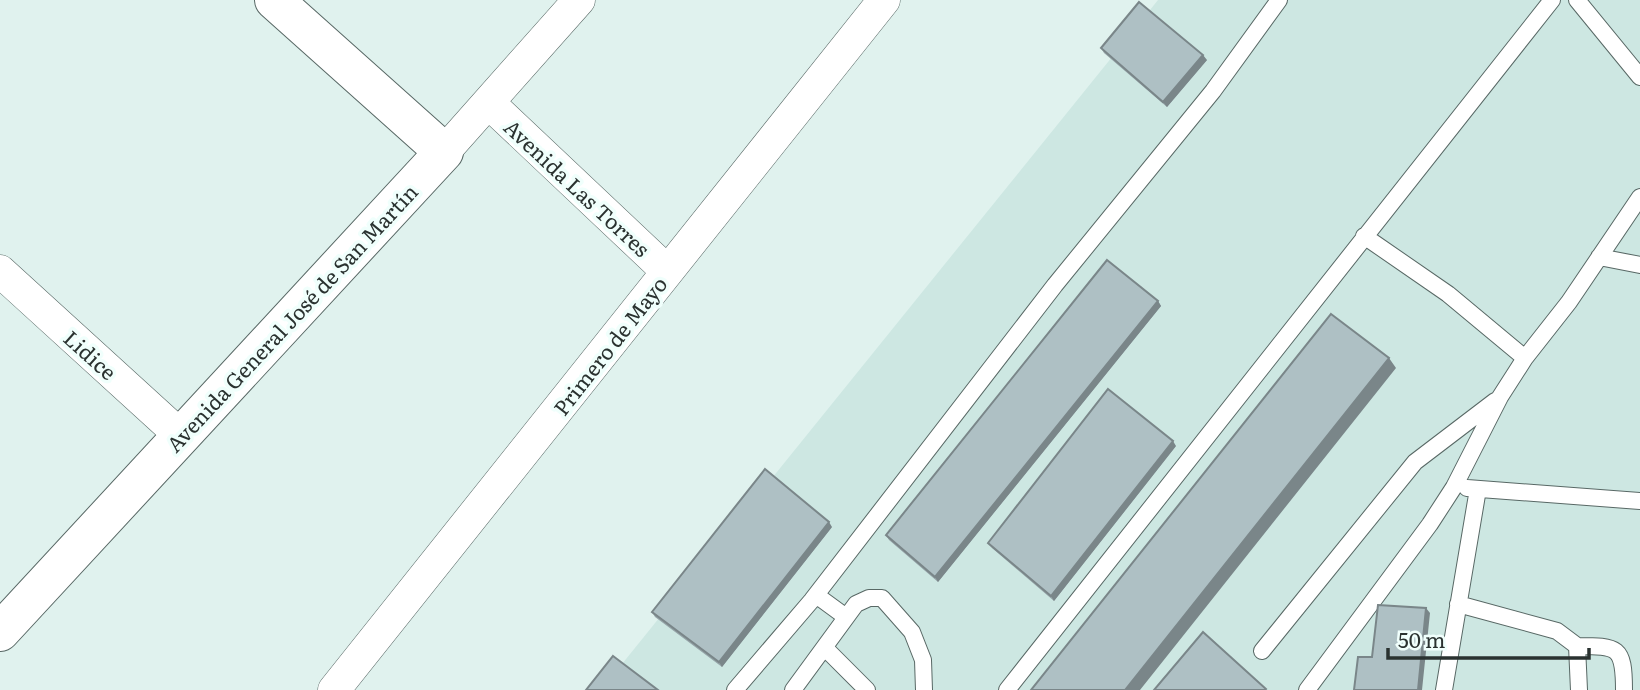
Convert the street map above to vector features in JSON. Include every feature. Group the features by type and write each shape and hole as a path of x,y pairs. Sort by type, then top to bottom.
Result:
{"street":[{"path":"274,0 444,152"},
{"name":"Avenida General José de San Martín","path":"0,632 489,103 579,0"},
{"name":"Primero de Mayo","path":"334,690 884,0"},
{"name":"Avenida Las Torres","path":"489,103 667,271"},
{"name":"Lidice","path":"0,271 181,436"}],"lane":[{"path":"735,690 816,595 1055,285 1213,91 1279,0"},
{"path":"1007,690 1552,0"},
{"path":"1584,2 1640,77"},
{"path":"1307,690 1430,524 1454,487 1500,397 1525,358 1569,302 1640,197"},
{"path":"1364,236 1448,294 1525,358"},
{"path":"1599,257 1640,265"},
{"path":"1262,651 1415,463 1500,397"},
{"path":"1454,487 1640,501"},
{"path":"1444,690 1478,489"},
{"path":"816,595 846,617"},
{"path":"793,690 856,604 869,598 883,598 912,632 923,660 924,690"},
{"path":"1458,604 1557,631 1577,646 1609,646 1619,653 1624,666 1624,690"},
{"path":"1577,646 1579,690"},
{"path":"825,648 867,690"}],"shaded area":[{"path":"1158,0 1640,0 1640,690 601,690"}],"building":[{"path":"1139,2 1203,55 1163,102 1101,48"},
{"path":"1107,260 1158,301 935,577 886,535"},
{"path":"1331,314 1389,358 1125,690 1031,690"},
{"path":"1108,389 1173,441 1051,596 988,543"},
{"path":"765,469 829,522 719,662 652,612"},
{"path":"1378,605 1426,608 1418,690 1354,690 1358,657 1372,657"},
{"path":"1203,632 1266,689 1154,690"},
{"path":"613,656 658,690 586,690"}]}
